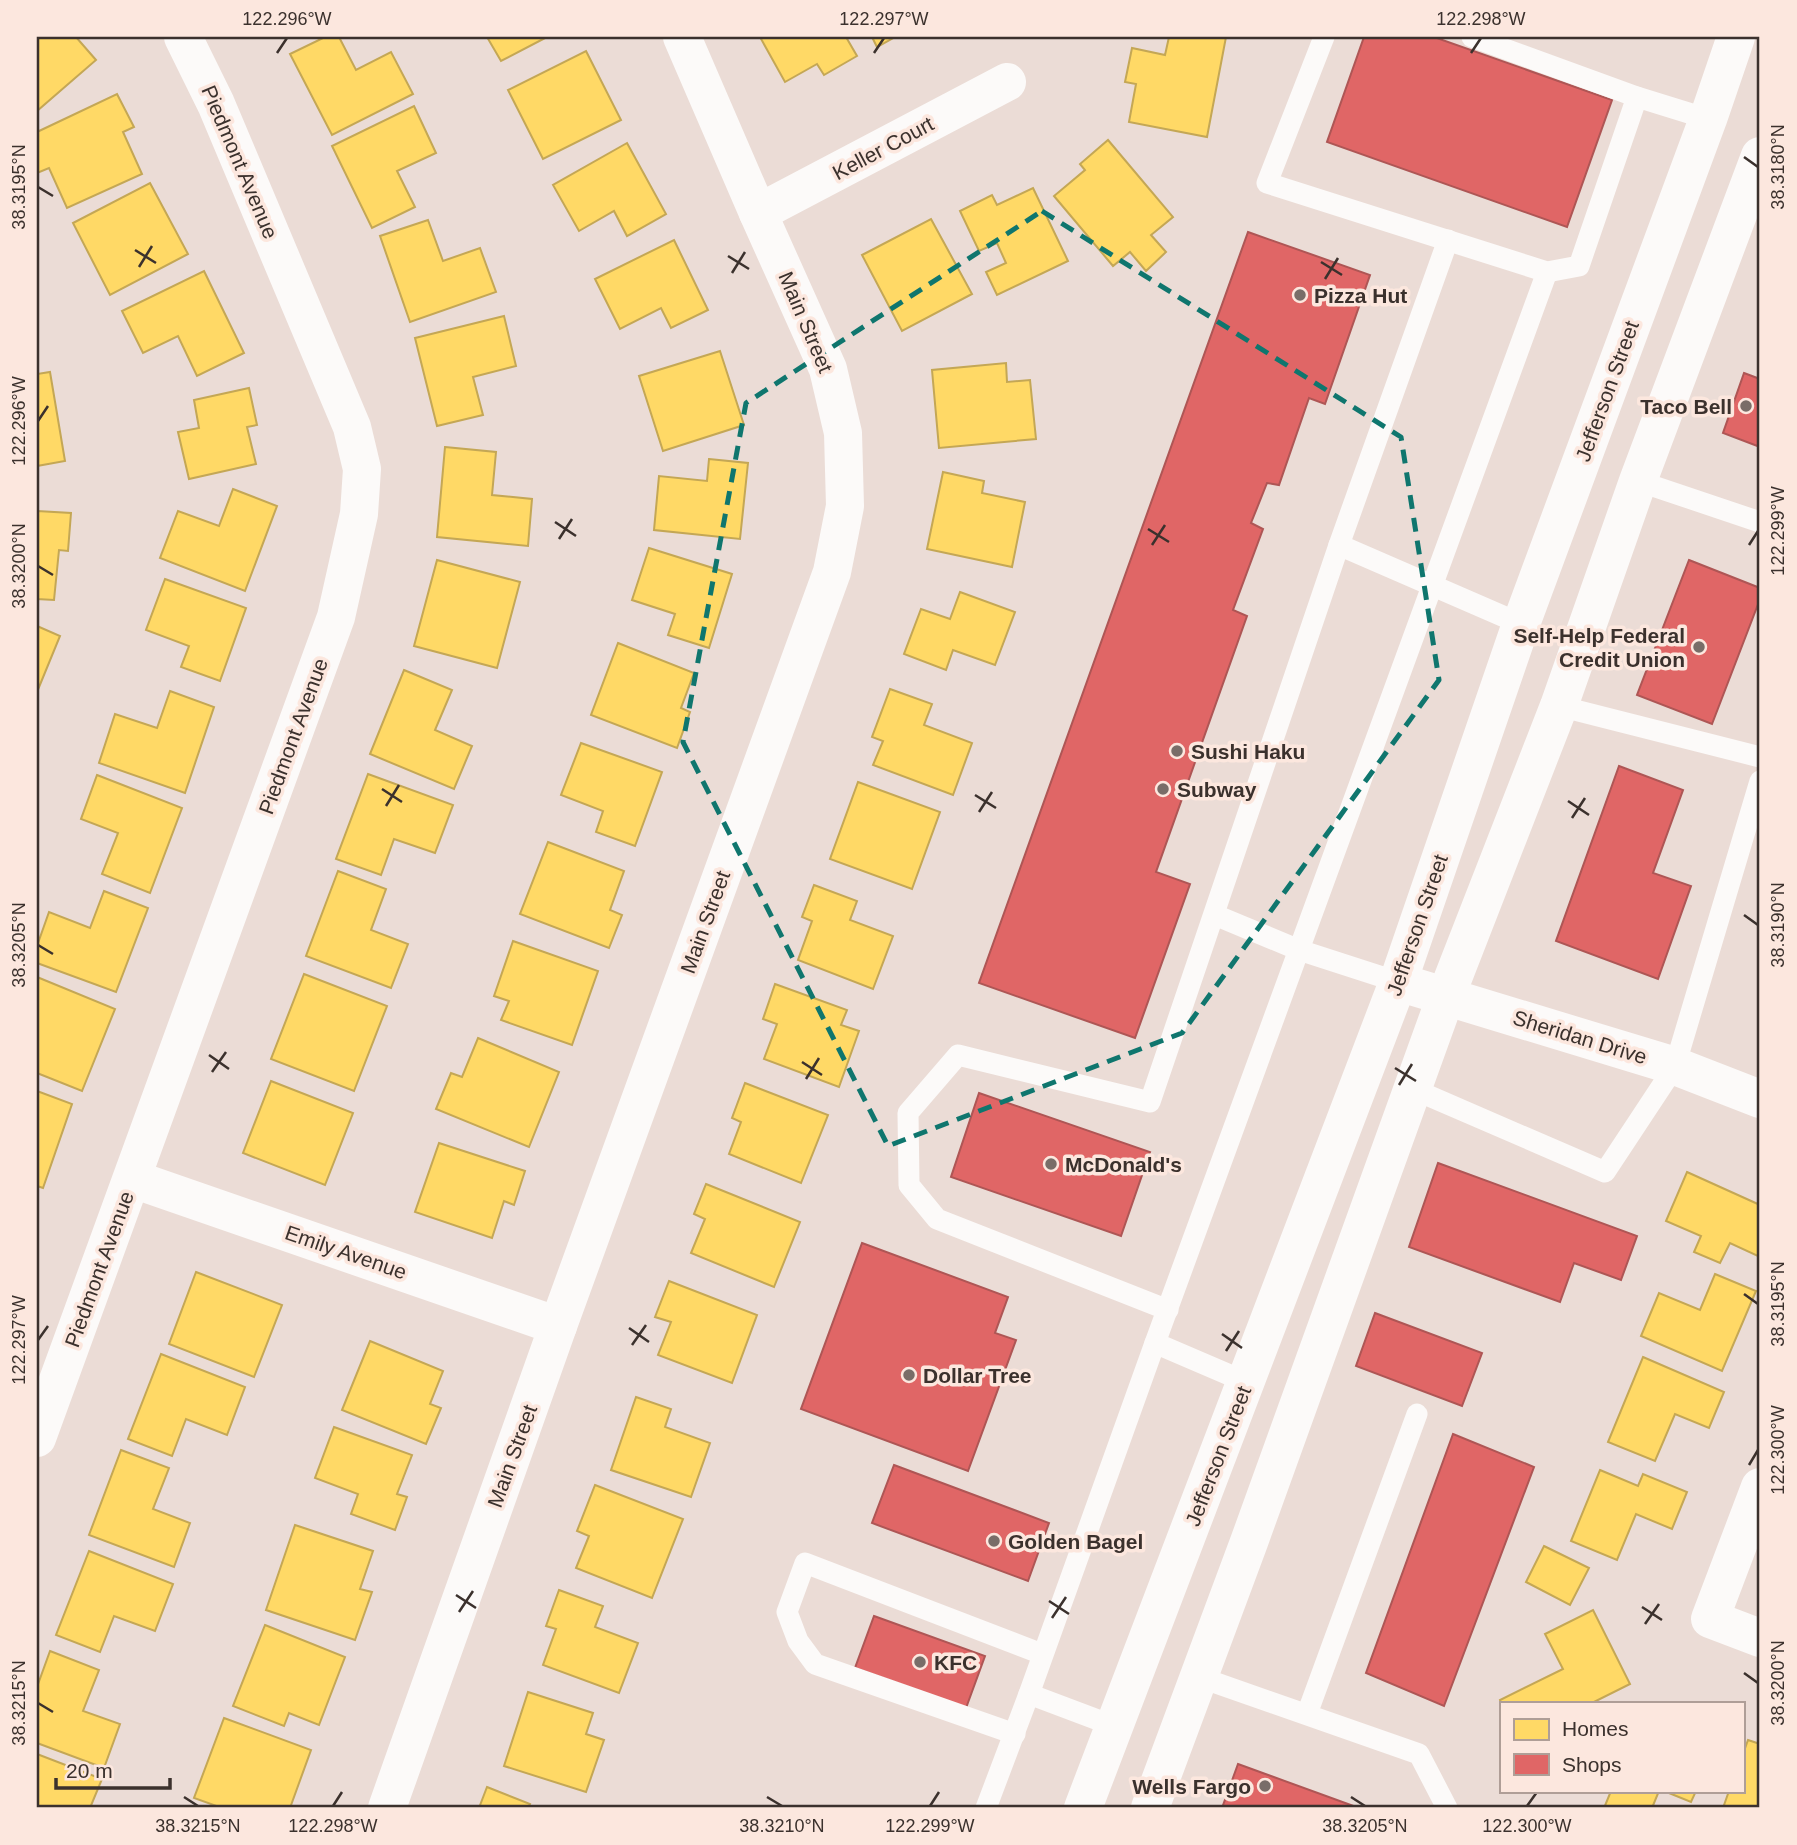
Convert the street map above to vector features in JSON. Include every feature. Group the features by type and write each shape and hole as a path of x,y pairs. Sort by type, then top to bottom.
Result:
{"street":[{"name":"Piedmont Avenue","path":"37,1438 336,617 352,555 359,514 362,470 352,427 216,104 183,37"},
{"name":"Main Street","path":"387,1808 558,1326 832,572 845,506 843,433 828,369 682,37"},
{"name":"Jefferson Street","path":"1083,1808 1398,982 1521,624 1736,37"},
{"name":"Keller Court","path":"758,213 1007,82"},
{"path":"1150,1808 1446,996 1559,706 1638,481 1760,156"},
{"name":"Sheridan Drive","path":"1398,982 1675,1066 1760,1099"},
{"name":"Emily Avenue","path":"133,1179 558,1326"},
{"path":"1760,1487 1710,1619 1760,1638"}],"lane":[{"path":"1324,37 1267,183 1547,272 1579,266 1637,97"},
{"path":"1472,37 1637,97 1708,119"},
{"path":"1168,1310 937,1219 909,1185 908,1112 958,1055 1150,1102 1339,545 1448,240"},
{"path":"986,1808 1547,272"},
{"path":"1638,481 1760,522"},
{"path":"1339,545 1521,624"},
{"path":"1559,706 1760,757"},
{"path":"1413,1089 1605,1172 1675,1066 1760,781"},
{"path":"1215,915 1299,950 1398,982"},
{"path":"1155,1343 1246,1382"},
{"path":"1307,1714 1417,1414"},
{"path":"1015,1734 815,1664 798,1641 787,1612 805,1563 1042,1654"},
{"path":"1199,1678 1419,1754 1447,1808"},
{"path":"1029,1694 1114,1726"}],"highlighted area":[{"path":"1042,211 1401,437 1439,680 1182,1033 888,1146 683,742 746,403"}],"building: Homes":[{"path":"37,37 76,37 96,60 37,111"},
{"path":"325,37 339,37 356,70 391,52 413,94 332,135 290,54"},
{"path":"487,37 547,37 501,61"},
{"path":"760,37 846,37 857,56 824,75 817,64 785,82"},
{"path":"872,37 895,37 877,47"},
{"path":"1169,37 1226,37 1207,137 1129,122 1136,84 1125,82 1132,48 1165,55"},
{"path":"586,51 621,120 543,159 508,90"},
{"path":"117,94 134,127 123,132 142,174 67,208 49,168 37,173 37,132"},
{"path":"414,106 436,153 397,171 415,207 372,228 332,146"},
{"path":"1108,140 1173,217 1151,235 1166,252 1146,271 1130,252 1113,266 1054,196 1085,170 1080,164"},
{"path":"627,143 666,214 627,236 614,211 579,231 553,185"},
{"path":"150,183 188,254 110,295 73,223"},
{"path":"1033,188 1068,261 997,295 986,272 1006,263 997,243 979,251 960,211 992,195 997,205"},
{"path":"931,219 972,294 902,331 862,255"},
{"path":"428,220 443,261 480,248 496,292 410,322 380,236"},
{"path":"674,240 708,310 671,328 661,308 620,329 595,279"},
{"path":"204,271 244,353 197,376 178,336 143,353 122,311"},
{"path":"504,316 516,366 473,377 483,415 437,426 415,338"},
{"path":"720,351 744,425 663,451 639,376"},
{"path":"1006,363 1007,382 1030,380 1036,439 939,448 932,370"},
{"path":"50,372 65,461 37,466 37,374"},
{"path":"249,388 257,425 247,427 256,464 189,479 178,432 199,428 194,400"},
{"path":"445,447 496,452 492,495 532,499 528,546 437,537"},
{"path":"709,459 748,463 740,539 654,530 659,476 707,481"},
{"path":"943,472 984,481 982,493 1025,502 1012,567 927,549"},
{"path":"233,489 277,506 245,591 160,558 178,511 219,526"},
{"path":"37,511 71,513 68,551 59,550 54,600 37,599"},
{"path":"649,548 732,574 709,648 668,635 675,614 632,600"},
{"path":"437,560 520,582 497,668 414,646"},
{"path":"165,579 246,608 220,681 181,667 189,646 146,630"},
{"path":"960,592 1015,612 995,665 953,650 946,670 904,654 921,609 950,619"},
{"path":"37,626 60,636 37,692"},
{"path":"618,643 694,673 681,708 690,712 677,748 591,715"},
{"path":"404,670 452,690 435,730 472,746 454,789 370,754"},
{"path":"890,689 932,704 924,725 972,743 953,795 873,765 883,741 872,737"},
{"path":"170,691 214,707 185,793 99,763 115,714 157,728"},
{"path":"581,743 662,772 635,846 596,832 603,811 561,795"},
{"path":"368,774 453,805 435,853 394,839 381,875 336,859"},
{"path":"97,775 182,808 150,893 102,874 118,833 81,819"},
{"path":"858,782 940,812 912,889 830,859"},
{"path":"548,842 624,871 610,910 622,915 609,948 520,914"},
{"path":"338,871 386,889 371,930 408,944 391,988 306,956"},
{"path":"814,885 857,901 850,920 893,936 873,989 798,960 812,921 802,917"},
{"path":"104,891 148,908 116,992 37,963 37,946 49,912 90,928"},
{"path":"513,941 598,971 572,1045 501,1020 509,1001 494,996"},
{"path":"304,974 387,1006 354,1091 271,1059"},
{"path":"37,977 115,1009 82,1091 37,1073"},
{"path":"775,984 847,1010 841,1025 859,1031 839,1087 764,1059 777,1024 763,1019"},
{"path":"478,1038 559,1072 529,1147 436,1109 451,1073 462,1077"},
{"path":"271,1081 353,1113 325,1185 243,1153"},
{"path":"745,1083 828,1115 801,1183 729,1154 741,1122 732,1118"},
{"path":"37,1091 72,1104 43,1188 37,1186"},
{"path":"439,1143 525,1171 514,1205 504,1201 492,1238 415,1212"},
{"path":"1687,1172 1760,1205 1760,1257 1730,1243 1720,1263 1694,1252 1701,1236 1666,1221"},
{"path":"706,1184 800,1222 774,1287 691,1253 705,1219 694,1214"},
{"path":"196,1272 282,1305 254,1377 169,1344"},
{"path":"1715,1274 1756,1291 1722,1371 1641,1336 1659,1293 1700,1310"},
{"path":"669,1281 757,1315 732,1383 658,1355 671,1322 655,1317"},
{"path":"370,1341 443,1371 430,1404 441,1408 426,1444 342,1410"},
{"path":"161,1354 245,1387 227,1435 186,1419 172,1456 128,1439"},
{"path":"1643,1357 1724,1392 1709,1428 1675,1414 1655,1461 1608,1442"},
{"path":"636,1397 671,1409 665,1427 710,1443 691,1497 611,1470"},
{"path":"334,1427 412,1455 397,1494 407,1497 395,1530 351,1514 358,1494 315,1478"},
{"path":"121,1450 169,1468 153,1509 190,1523 174,1567 89,1535"},
{"path":"1600,1470 1638,1486 1643,1474 1687,1492 1672,1529 1636,1514 1617,1560 1571,1541"},
{"path":"595,1485 683,1519 652,1598 576,1568 589,1536 577,1531"},
{"path":"295,1525 373,1551 360,1589 372,1592 355,1640 266,1610"},
{"path":"1544,1546 1589,1568 1570,1605 1526,1582"},
{"path":"89,1551 173,1584 155,1631 114,1616 100,1652 56,1635"},
{"path":"559,1590 603,1606 595,1627 638,1643 619,1693 543,1665 556,1629 546,1626"},
{"path":"1593,1610 1630,1684 1594,1702 1501,1702 1563,1669 1545,1634"},
{"path":"265,1625 345,1657 319,1725 289,1713 284,1726 233,1706"},
{"path":"50,1651 99,1670 83,1711 120,1724 104,1768 37,1743 37,1687"},
{"path":"528,1692 593,1713 586,1734 604,1740 586,1792 504,1766"},
{"path":"224,1718 311,1750 290,1808 222,1808 194,1798"},
{"path":"1748,1740 1760,1744 1760,1808 1723,1808 1729,1792 1744,1792 1744,1751"},
{"path":"37,1754 102,1779 90,1808 37,1808"},
{"path":"487,1787 530,1804 528,1808 479,1808"},
{"path":"1611,1792 1659,1792 1652,1808 1604,1808"},
{"path":"1666,1792 1696,1792 1691,1802"}],"building: Shops":[{"path":"1364,37 1434,37 1612,100 1567,227 1327,142"},
{"path":"1248,232 1370,275 1325,404 1309,398 1279,485 1267,483 1251,523 1263,529 1233,610 1247,616 1156,872 1190,884 1135,1038 979,983"},
{"name":"Taco Bell","path":"1744,373 1760,379 1760,447 1723,433"},
{"name":"Self-Help Federal Credit Union","path":"1689,560 1760,588 1760,599 1712,724 1637,695"},
{"path":"1619,766 1683,790 1653,873 1691,886 1658,979 1556,941"},
{"name":"McDonald's","path":"979,1093 1150,1152 1121,1236 951,1177"},
{"path":"1438,1163 1637,1236 1621,1280 1574,1263 1560,1302 1409,1247"},
{"name":"Dollar Tree","path":"862,1243 1008,1297 995,1333 1016,1340 968,1471 801,1409"},
{"path":"1375,1313 1482,1353 1462,1406 1356,1366"},
{"path":"1453,1434 1534,1467 1444,1706 1366,1673"},
{"path":"894,1465 1049,1523 1028,1581 872,1523"},
{"name":"KFC","path":"874,1616 985,1656 966,1708 855,1668"},
{"name":"Wells Fargo","path":"1238,1764 1359,1808 1222,1808"}],"place":[{"name":"Pizza Hut","path":"1300,295"},
{"name":"Taco Bell","path":"1746,406"},
{"name":"Self-Help Federal Credit Union","path":"1699,647"},
{"name":"Sushi Haku","path":"1177,751"},
{"name":"Subway","path":"1163,789"},
{"name":"McDonald's","path":"1051,1164"},
{"name":"Dollar Tree","path":"909,1375"},
{"name":"Golden Bagel","path":"994,1541"},
{"name":"KFC","path":"920,1662"},
{"name":"Wells Fargo","path":"1265,1786"}]}
